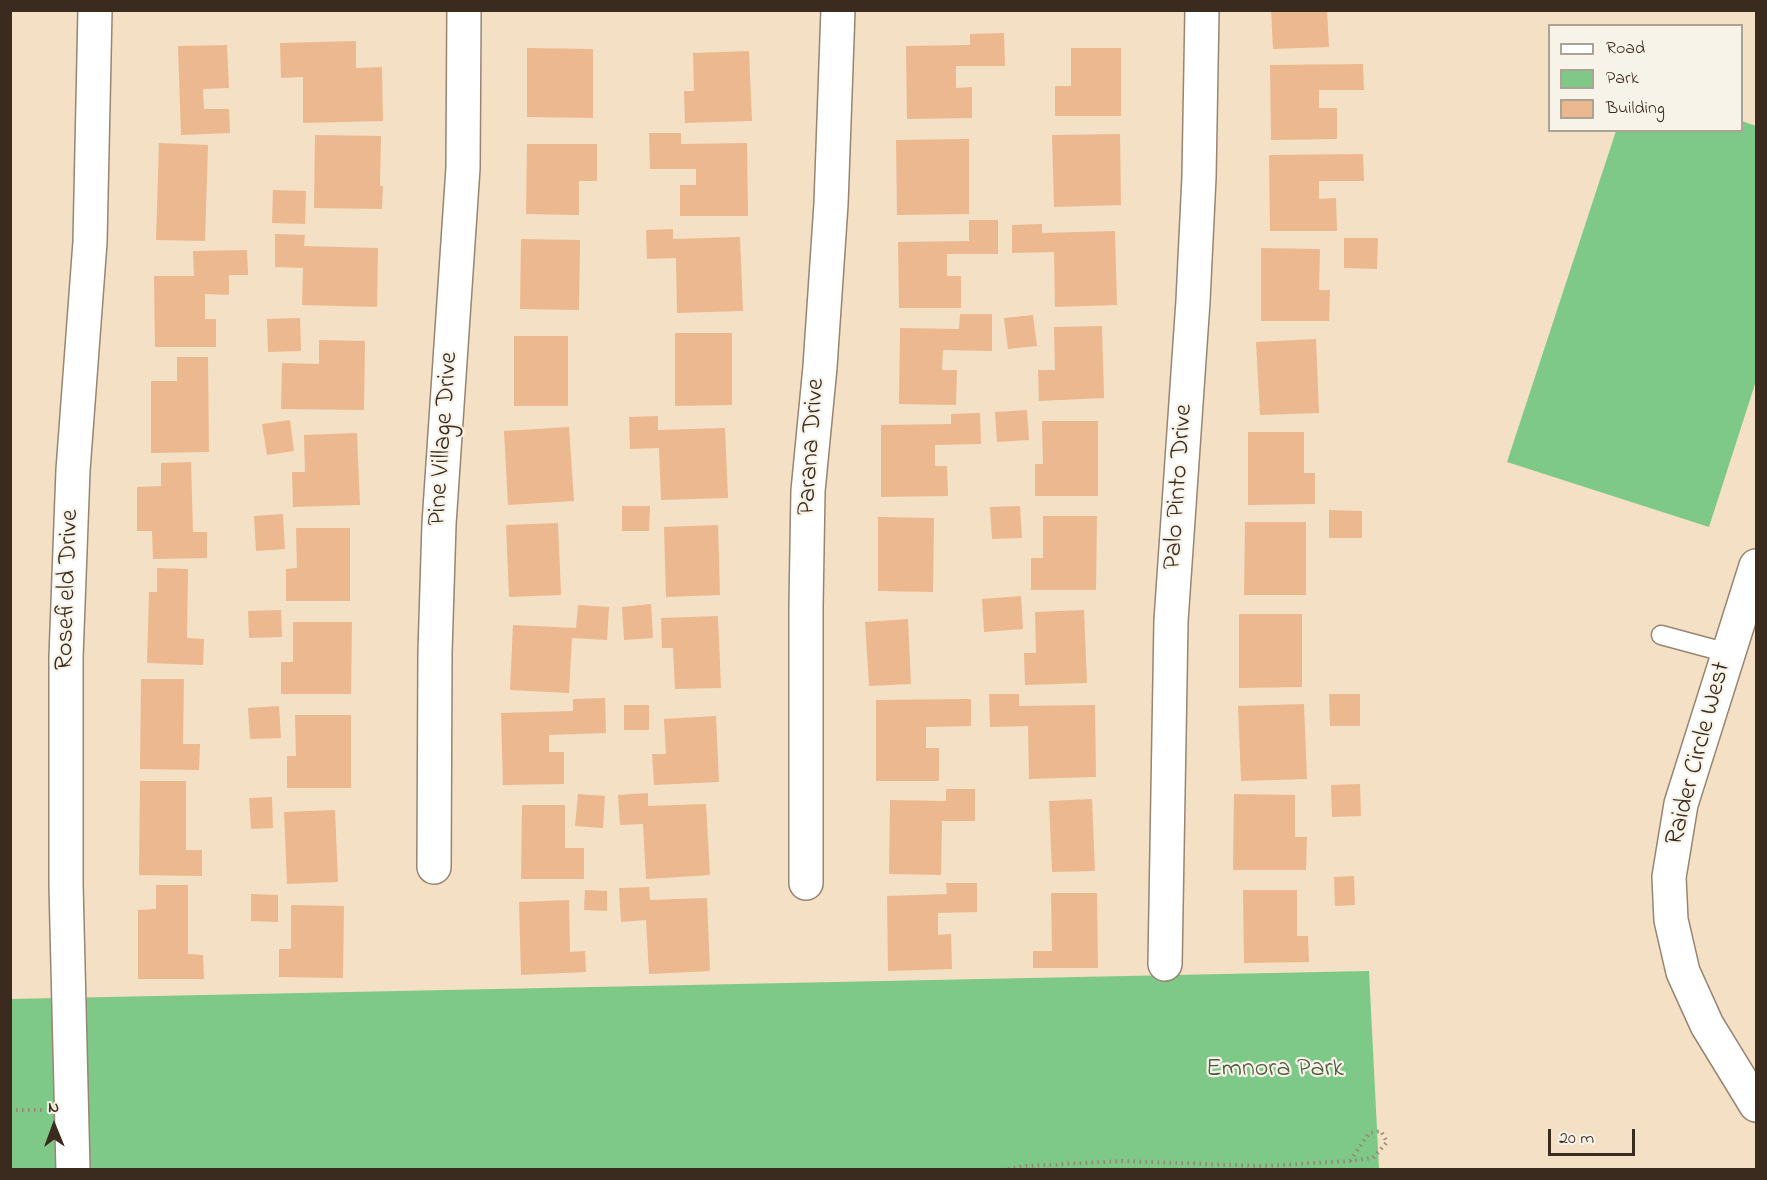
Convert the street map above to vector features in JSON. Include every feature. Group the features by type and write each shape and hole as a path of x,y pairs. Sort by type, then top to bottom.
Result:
{"street":[{"name":"Rosefield Drive","path":"73,1170 66,885 66,657 73,470 90,242 95,10"},
{"name":"Pine Village Drive","path":"434,867 435,652 439,536 463,168 464,10"},
{"name":"Parana Drive","path":"806,884 808,491 820,367 831,204 838,10"},
{"name":"Palo Pinto Drive","path":"1165,964 1171,621 1199,177 1202,10"},
{"name":"Raider Circle West","path":"1756,566 1681,804 1669,877 1671,920 1683,972 1707,1025 1756,1105"}],"lane":[{"path":"1661,635 1728,653"}],"path":[{"path":"1002,1170 1026,1166 1123,1161 1263,1166 1350,1161 1373,1158 1387,1142 1381,1131 1369,1133 1350,1161"}],"green space":[{"path":"1743,121 1756,126 1756,381 1709,527 1507,462 1616,132 1743,132"},
{"name":"Emnora Park","path":"1369,971 1379,1169 11,1169 10,999"}],"building":[{"path":"1271,10 1327,10 1329,47 1273,49"},
{"path":"1004,33 1005,66 956,66 956,88 972,87 972,118 907,119 906,46 970,45 970,34"},
{"path":"356,41 356,68 382,67 383,121 303,123 303,77 281,78 280,43"},
{"path":"227,45 229,88 203,89 204,109 229,109 230,133 181,135 178,46"},
{"path":"527,48 593,49 593,118 527,117"},
{"path":"1071,48 1121,48 1121,116 1055,116 1055,86 1071,86"},
{"path":"749,51 752,121 685,123 684,91 694,91 693,53"},
{"path":"1363,64 1364,90 1319,90 1319,108 1337,108 1337,139 1271,140 1270,65"},
{"path":"649,133 681,133 681,144 747,143 748,216 680,216 680,185 696,185 696,169 650,169"},
{"path":"1120,134 1121,205 1054,207 1052,135"},
{"path":"315,135 381,136 382,209 314,208"},
{"path":"969,139 969,214 897,215 896,140"},
{"path":"159,143 208,145 205,241 156,240"},
{"path":"527,144 597,144 597,181 579,181 579,215 526,214"},
{"path":"1363,154 1364,181 1319,181 1319,199 1336,198 1337,231 1270,231 1269,155"},
{"path":"273,190 306,191 305,224 272,223"},
{"path":"969,220 998,220 998,254 947,254 947,276 961,276 961,308 899,308 898,242 969,241"},
{"path":"1042,224 1042,233 1115,231 1117,305 1055,307 1054,252 1012,253 1012,225"},
{"path":"673,229 673,239 740,237 743,311 677,313 676,258 647,259 646,230"},
{"path":"275,234 305,235 304,246 378,248 377,307 302,305 303,268 275,267"},
{"path":"1344,238 1378,238 1377,269 1344,268"},
{"path":"521,239 580,240 579,310 520,309"},
{"path":"1261,248 1320,249 1319,290 1330,290 1329,321 1261,321"},
{"path":"247,250 248,275 229,275 229,295 205,294 205,319 216,319 216,347 155,347 154,276 194,276 193,251"},
{"path":"960,314 992,314 992,351 943,350 942,370 957,370 956,405 899,404 900,328 959,329"},
{"path":"1033,315 1037,346 1008,349 1004,318"},
{"path":"300,318 301,351 268,352 267,319"},
{"path":"1102,326 1104,398 1039,401 1038,370 1055,370 1054,327"},
{"path":"675,333 732,333 732,405 675,406"},
{"path":"514,336 568,336 568,406 514,406"},
{"path":"1316,339 1319,413 1260,415 1256,342"},
{"path":"319,340 365,341 364,410 281,409 282,363 319,364"},
{"path":"177,357 208,357 209,452 151,453 151,381 177,381"},
{"path":"1027,410 1029,440 997,442 995,412"},
{"path":"980,413 981,444 935,445 935,466 947,466 948,496 881,497 881,425 951,424 951,414"},
{"path":"658,416 658,430 725,428 728,498 661,500 659,448 630,449 629,417"},
{"path":"290,420 294,451 267,455 262,424"},
{"path":"1042,421 1098,421 1098,496 1035,496 1035,464 1043,464"},
{"path":"569,427 574,501 508,505 504,431"},
{"path":"1248,432 1304,432 1304,473 1315,473 1315,504 1248,505"},
{"path":"357,433 360,505 293,507 292,472 305,472 304,435"},
{"path":"191,462 193,532 207,532 207,558 153,559 152,531 137,531 137,487 161,486 161,463"},
{"path":"622,506 650,506 649,531 622,531"},
{"path":"1020,506 1022,538 992,539 990,507"},
{"path":"1329,510 1362,511 1362,538 1329,538"},
{"path":"283,514 285,549 256,551 254,516"},
{"path":"1043,516 1097,516 1096,590 1031,590 1031,558 1043,558"},
{"path":"878,517 934,518 933,592 878,591"},
{"path":"1245,522 1306,522 1306,595 1244,595"},
{"path":"558,523 561,595 509,597 506,525"},
{"path":"718,525 720,595 666,597 664,527"},
{"path":"296,528 350,528 350,601 286,601 286,569 297,568"},
{"path":"157,568 188,569 187,638 204,639 203,665 147,663 149,592 157,592"},
{"path":"1021,596 1023,629 984,632 982,599"},
{"path":"651,604 653,638 624,640 622,607"},
{"path":"578,605 609,607 607,640 572,638 569,693 510,690 513,625 576,628"},
{"path":"281,610 282,637 249,638 248,611"},
{"path":"1084,610 1087,683 1025,685 1024,653 1036,653 1035,612"},
{"path":"1239,614 1302,614 1302,687 1239,688"},
{"path":"718,616 721,688 675,689 673,648 662,648 661,618"},
{"path":"908,619 911,684 869,686 865,622"},
{"path":"293,622 352,622 351,694 281,694 281,662 293,662"},
{"path":"141,679 184,679 183,744 200,744 199,770 140,769"},
{"path":"989,694 1019,694 1019,706 1095,705 1096,777 1029,779 1028,726 990,727"},
{"path":"1329,694 1360,694 1360,726 1330,726"},
{"path":"605,698 606,733 549,735 549,752 564,752 564,784 503,785 501,713 573,711 573,699"},
{"path":"971,699 971,726 926,727 926,748 939,748 939,781 876,781 876,700"},
{"path":"1304,704 1307,779 1241,781 1238,706"},
{"path":"624,705 649,705 649,730 624,730"},
{"path":"279,706 281,738 250,739 248,708"},
{"path":"295,715 351,715 351,788 287,788 287,756 296,756"},
{"path":"716,716 719,782 654,785 652,754 666,754 664,719"},
{"path":"140,781 186,781 186,850 202,850 202,876 139,875"},
{"path":"1360,784 1361,816 1332,817 1331,785"},
{"path":"946,789 975,789 975,821 942,821 941,875 889,874 890,800 946,801"},
{"path":"648,793 648,806 706,804 710,875 646,879 643,824 620,825 618,795"},
{"path":"578,794 605,796 603,828 575,826"},
{"path":"1234,794 1295,795 1295,837 1307,837 1306,870 1233,870"},
{"path":"272,797 273,828 251,829 249,798"},
{"path":"1092,799 1095,871 1052,872 1049,801"},
{"path":"522,805 565,805 565,848 584,848 584,879 521,879"},
{"path":"335,810 338,882 287,884 284,812"},
{"path":"1354,876 1355,905 1335,906 1334,877"},
{"path":"946,883 977,883 977,912 938,913 938,935 951,934 952,969 888,971 887,896 947,894"},
{"path":"156,885 188,885 188,954 203,955 204,979 138,979 138,910 156,909"},
{"path":"649,887 650,900 707,898 710,971 649,974 646,920 621,922 619,888"},
{"path":"585,890 607,891 607,911 584,910"},
{"path":"1243,890 1297,890 1297,936 1308,936 1309,962 1244,963"},
{"path":"1051,893 1097,893 1098,968 1033,968 1033,951 1052,951"},
{"path":"251,894 278,895 278,922 251,921"},
{"path":"569,900 570,952 585,951 586,972 521,975 519,902"},
{"path":"291,905 344,906 343,978 279,977 279,949 291,949"}]}
